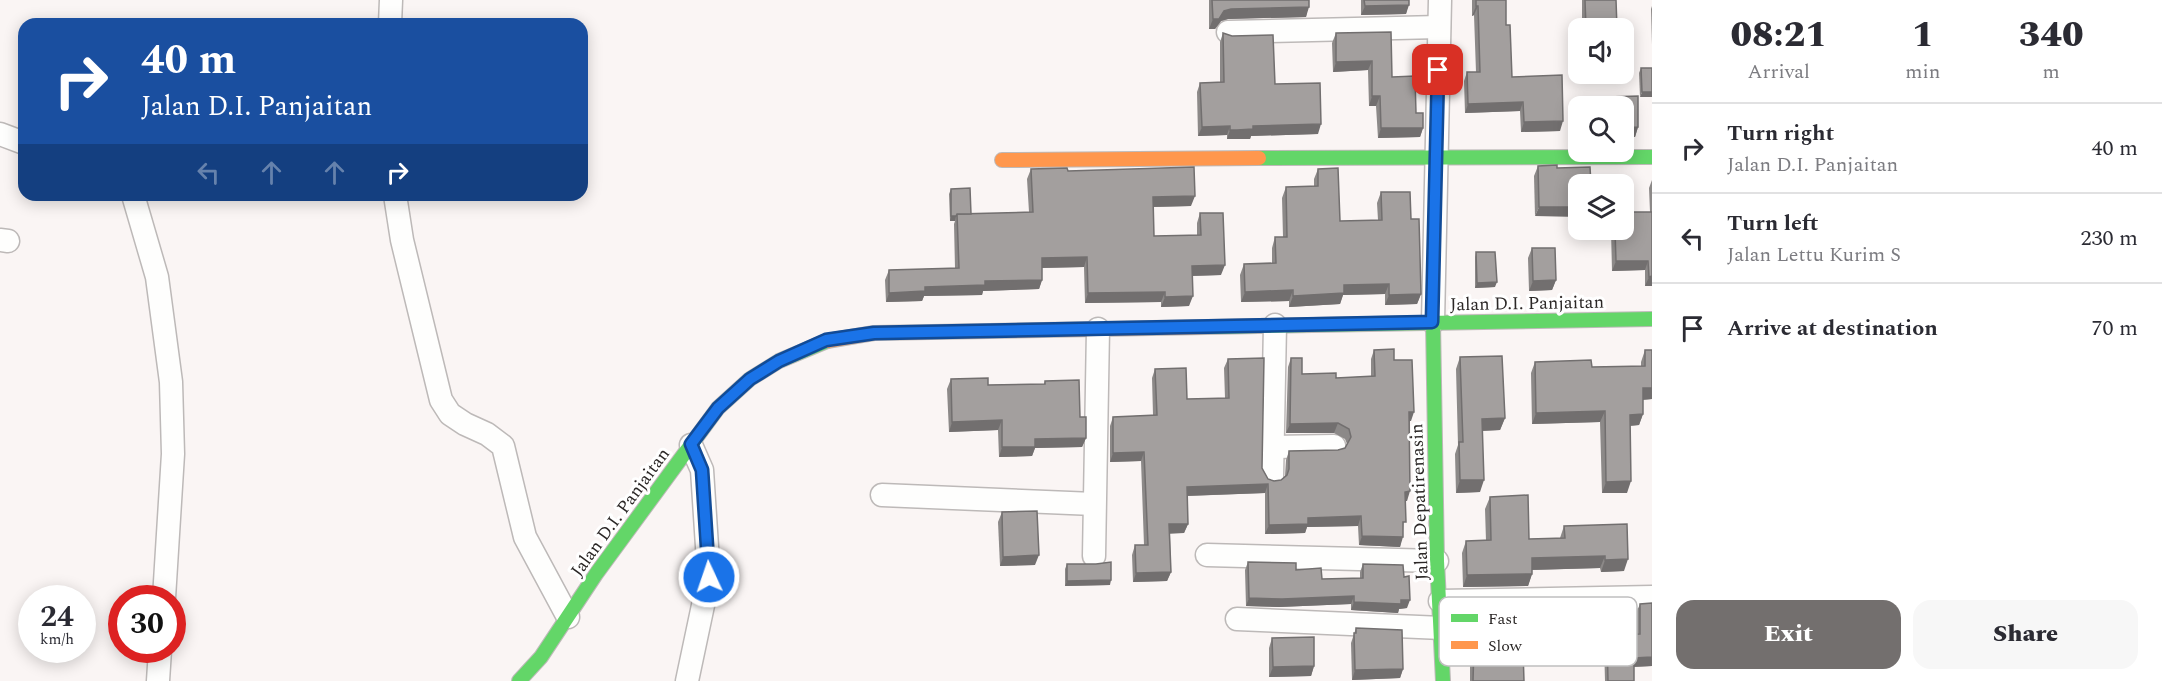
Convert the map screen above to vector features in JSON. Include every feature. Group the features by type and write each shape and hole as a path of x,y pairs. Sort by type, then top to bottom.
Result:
{"main road":[{"path":"1002,160 1436,156 1652,157"},
{"name":"Jalan D.I. Panjaitan","path":"519,681 541,657 596,574 718,408 750,379 779,361 826,340 874,333 1652,319"},
{"name":"Jalan Depatirenasin","path":"1432,322 1440,597"},
{"name":"Jalan Depatirenasin","path":"1443,666 1443,681"}],"street":[{"path":"390,18 391,0"},
{"path":"1432,322 1440,0"},
{"path":"1228,32 1439,27"},
{"path":"0,134 18,141"},
{"path":"135,201 157,277 171,382 172,454 165,585"},
{"path":"396,201 402,240 441,400 450,414 487,434 503,446 525,537 568,617"},
{"path":"1272,477 1275,325"},
{"path":"1094,556 1098,329"},
{"path":"687,681 709,577 702,470 691,444"},
{"path":"1272,447 1334,446"},
{"path":"882,495 1095,504"},
{"path":"1207,555 1437,561"},
{"path":"1637,597 1652,597"},
{"path":"1237,619 1439,628"},
{"path":"158,681 159,663"}],"building":[{"path":"1212,0 1309,0 1309,7 1231,9 1224,11 1219,19 1213,19"},
{"path":"1364,0 1409,0 1409,5 1365,6"},
{"path":"1476,0 1506,0 1506,25 1510,25 1512,77 1562,75 1563,121 1524,122 1523,102 1468,104 1467,72 1480,72"},
{"path":"1585,0 1616,0 1617,18 1586,18"},
{"path":"1391,32 1392,77 1415,76 1416,113 1423,113 1423,128 1381,128 1380,96 1372,96 1372,61 1336,62 1336,33"},
{"path":"1223,33 1232,36 1273,35 1275,84 1320,83 1321,124 1253,126 1253,129 1237,130 1230,130 1230,126 1202,127 1200,83 1224,82"},
{"path":"1641,68 1652,68 1652,92 1642,92"},
{"path":"1634,96 1638,96 1638,127 1634,127"},
{"path":"1538,166 1590,167 1590,174 1568,174 1568,207 1539,207"},
{"path":"1194,167 1195,196 1153,197 1154,236 1201,235 1200,213 1223,213 1225,265 1192,266 1193,296 1165,297 1165,292 1088,293 1087,257 1042,258 1042,280 985,281 985,285 925,287 925,291 889,293 889,270 959,268 957,214 1033,212 1031,169 1067,168 1068,171"},
{"path":"1338,168 1340,221 1382,220 1381,192 1410,192 1411,219 1419,219 1421,294 1389,295 1389,284 1344,285 1344,293 1293,296 1293,290 1245,292 1244,264 1276,263 1275,237 1287,237 1286,187 1318,186 1318,169"},
{"path":"970,188 971,214 951,216 951,189"},
{"path":"1634,212 1652,212 1652,276 1649,277 1648,261 1616,261 1615,240 1634,240"},
{"path":"1532,248 1555,248 1556,280 1533,281"},
{"path":"1476,252 1495,252 1497,282 1477,283"},
{"path":"1394,349 1394,360 1412,360 1414,412 1409,412 1410,491 1405,492 1406,522 1403,522 1403,537 1362,536 1361,516 1308,518 1308,524 1269,525 1268,484 1187,487 1188,524 1169,524 1171,572 1136,573 1135,545 1148,545 1144,452 1113,453 1113,417 1157,415 1155,369 1186,368 1187,399 1229,398 1228,359 1264,358 1262,468 1268,479 1274,481 1281,480 1287,475 1289,451 1338,450 1345,448 1351,437 1349,429 1338,423 1290,424 1291,358 1302,358 1302,374 1336,373 1336,378 1375,376 1374,350"},
{"path":"1645,350 1652,350 1652,388 1643,388 1643,414 1630,415 1631,481 1606,482 1605,411 1536,413 1535,362 1591,360 1592,367 1645,366"},
{"path":"1502,356 1505,418 1482,419 1484,480 1460,480 1459,442 1463,442 1460,357"},
{"path":"988,378 988,385 1045,384 1045,381 1079,380 1080,417 1086,417 1086,438 1035,439 1035,447 1002,447 1002,420 952,422 951,379"},
{"path":"1528,495 1529,539 1565,538 1564,526 1627,524 1628,559 1605,560 1605,556 1532,558 1532,574 1467,575 1466,541 1491,540 1490,497"},
{"path":"1037,511 1039,555 1003,557 1002,512"},
{"path":"1111,562 1111,580 1067,581 1067,564"},
{"path":"1248,562 1296,563 1296,570 1321,568 1322,579 1363,578 1363,564 1403,565 1404,577 1409,576 1410,600 1401,600 1401,604 1354,602 1354,596 1249,598"},
{"path":"1652,603 1652,657 1637,658 1640,604"},
{"path":"1356,628 1402,630 1403,669 1355,670 1354,633 1356,633"},
{"path":"1314,637 1314,666 1273,667 1272,638"},
{"path":"1473,666 1524,666 1524,681 1473,681"},
{"path":"1608,666 1634,666 1634,681 1608,681"}],"traffic: fast":[{"path":"1259,158 1652,157"},
{"path":"1206,327 1652,319"},
{"path":"1433,322 1439,601"},
{"path":"519,681 541,657 596,574 718,408 750,379 779,361 827,341"},
{"path":"1442,666 1443,681"}],"traffic: slow":[{"path":"1002,160 1259,158"},
{"path":"827,341 874,333 1206,327"}],"route":[{"path":"709,577 702,470 691,444 718,408 750,379 779,361 826,340 874,333 1432,322 1438,70"}]}
